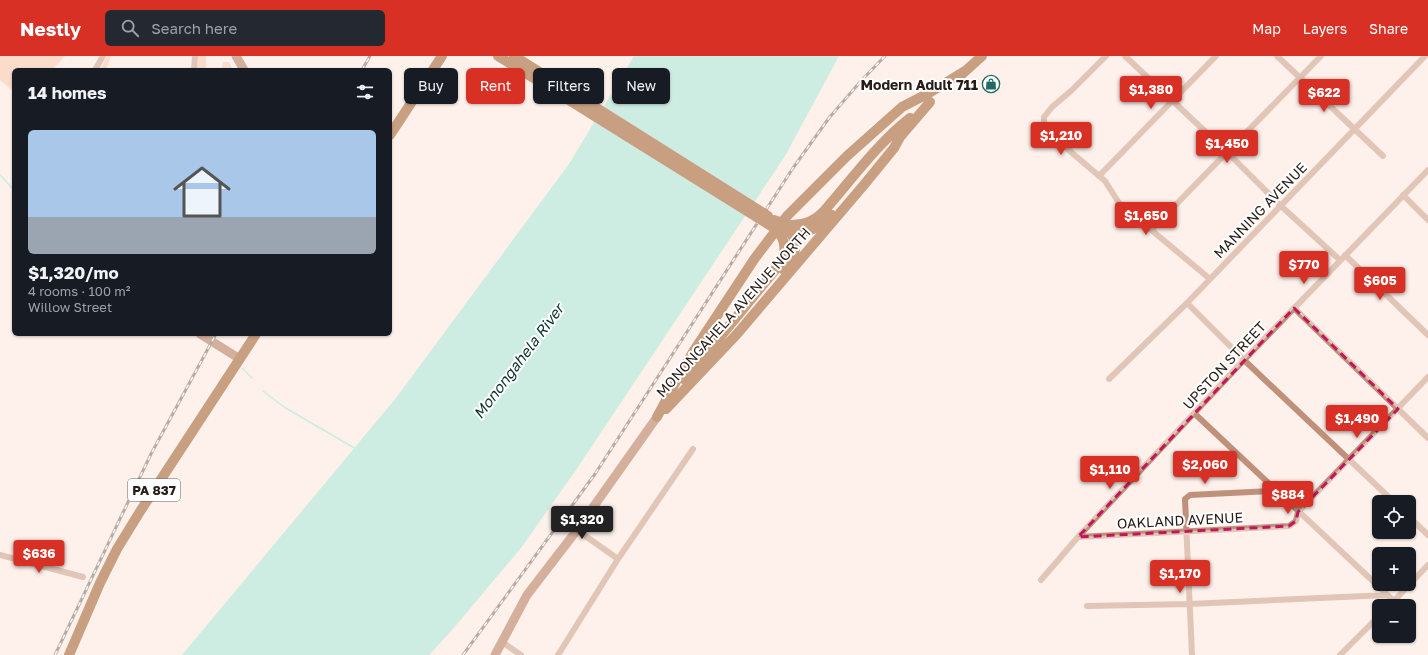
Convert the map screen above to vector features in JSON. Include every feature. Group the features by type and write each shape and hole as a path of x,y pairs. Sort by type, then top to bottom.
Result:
{"main road":[{"path":"236,56 243,68"},
{"path":"392,132 442,56"},
{"path":"498,56 785,230 803,232 816,228 826,221 900,136"},
{"path":"514,56 772,223"},
{"path":"785,230 797,225 809,223 816,219 894,131 930,102 982,56"},
{"name":"MONONGAHELA AVENUE NORTH","path":"657,417 693,352 755,258 787,216 846,156 902,107 929,93 965,71"},
{"name":"MONONGAHELA AVENUE NORTH","path":"657,417 737,334 894,148 900,136 930,102"},
{"path":"495,655 528,595 577,530 657,417 689,375 779,265 784,257 785,230"},
{"path":"702,370 714,352 791,262 795,254 795,243 785,230"},
{"path":"203,336 240,359"},
{"name":"PA 837","path":"69,655 100,583 117,549 255,336"}],"street":[{"path":"96,68 103,56"},
{"path":"194,68 195,56"},
{"path":"1106,56 1072,90 1052,107 1044,117 1044,126 1105,181 1119,203 1210,279"},
{"path":"1125,56 1227,152 1281,206 1340,260"},
{"path":"1099,176 1216,56"},
{"path":"1277,56 1383,156"},
{"path":"1152,229 1321,56"},
{"name":"MANNING AVENUE","path":"1109,379 1187,303 1425,56"},
{"name":"UPSTON STREET","path":"1041,580 1078,537 1244,360 1428,170"},
{"path":"1403,195 1428,220"},
{"path":"1346,255 1428,335"},
{"path":"1187,303 1244,360 1387,495"},
{"path":"1294,308 1428,438"},
{"name":"OAKLAND AVENUE","path":"1078,537 1289,526 1296,521 1298,512 1350,460 1428,377"},
{"path":"1195,414 1387,595 1389,599"},
{"path":"558,655 618,559 693,449"},
{"path":"1192,655 1185,499 1190,495 1271,492 1275,490"},
{"path":"1416,524 1428,535"},
{"path":"577,530 618,559"},
{"path":"0,555 83,577"},
{"path":"1397,599 1428,565"},
{"path":"1087,606 1190,604 1387,595"},
{"path":"1340,655 1372,623"},
{"path":"502,642 521,655"}],"highlighted area":[{"path":"1294,308 1398,409 1298,512 1296,521 1289,526 1078,537"}],"shaded area":[{"path":"0,56 65,56 55,68 12,68 12,90 0,80"},
{"path":"107,56 111,56 107,68 101,68"},
{"path":"198,56 206,56 206,68 197,68"},
{"path":"223,62 229,62 232,68 222,68"}],"water":[{"name":"Monongahela River","path":"634,56 839,56 785,156 578,467 521,548 429,655 182,655 396,398 569,164 612,93 612,104 670,104 670,68 627,68"}],"waterway":[{"path":"0,175 12,188"},
{"path":"242,368 252,378"},
{"path":"263,391 284,407 356,449"}],"railway":[{"path":"363,68 370,56"},
{"path":"463,655 595,474 793,168 829,118 885,56"},
{"path":"55,655 151,454 215,336"}],"place":[{"name":"Modern Adult 711","path":"991,84"}]}
